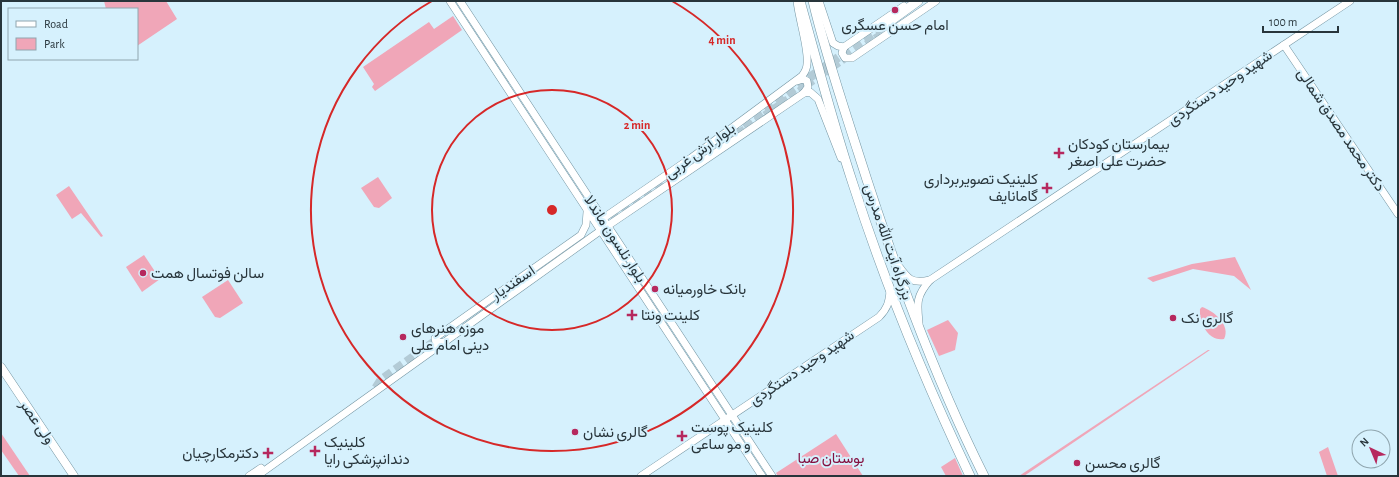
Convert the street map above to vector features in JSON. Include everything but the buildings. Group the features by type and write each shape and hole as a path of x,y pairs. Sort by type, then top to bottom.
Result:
{"highway":[{"name":"بزرگراه آیت الله مدرس","path":"798,1 855,190 890,290 935,402 970,476"},
{"name":"بزرگراه آیت الله مدرس","path":"813,1 829,62 893,259 920,331 967,442 984,476"},
{"path":"883,29 918,1"}],"main road":[{"name":"بلوار نلسون ماندلا","path":"450,1 600,232 762,476"},
{"name":"بلوار نلسون ماندلا","path":"460,1 607,227 772,476"},
{"path":"797,81 806,69 807,63 798,19 798,1"},
{"path":"819,1 833,43 844,47"},
{"path":"911,1 844,47 842,53 843,56 845,58 852,58 935,1"},
{"path":"883,29 935,1"},
{"name":"شهید وحید دستگردی","path":"920,331 918,298 922,289 930,280 1350,1"},
{"name":"دکتر محمد مصدق شمالی","path":"1284,45 1398,214"},
{"path":"797,81 803,79 806,82 808,87 804,93"},
{"name":"بلوار آرش غربی","path":"602,219 691,158 797,81"},
{"path":"804,93 810,92 818,99 855,190"},
{"name":"بلوار آرش غربی","path":"600,232 804,93"},
{"name":"بلوار آرش غربی","path":"628,213 637,204 688,168"},
{"name":"اسفندیار","path":"446,342 436,343 435,338 581,235 586,225 586,210"},
{"path":"615,238 619,219"},
{"name":"اسفندیار","path":"257,476 600,232"},
{"path":"893,259 911,280 919,282 930,280"},
{"name":"شهید وحید دستگردی","path":"640,476 879,317 886,310 890,290"},
{"name":"ولی عصر","path":"1,367 74,476"},
{"name":"اسفندیار","path":"249,476 396,372 407,369"}],"green space":[{"path":"104,1 166,1 177,19 138,45 138,8 106,8"},
{"path":"453,16 462,30 375,91 372,87 374,84 363,67 429,22 434,29"},
{"path":"378,177 392,198 379,208 374,207 361,188"},
{"path":"69,186 103,236 101,237 81,213 72,219 56,195"},
{"name":"سالن فوتسال همت","path":"144,255 160,279 142,292 126,267"},
{"path":"1235,257 1251,290 1234,276 1193,269 1153,282 1147,278 1192,264"},
{"path":"228,280 243,303 220,318 215,317 202,297"},
{"path":"1202,307 1220,319 1226,334 1224,339 1213,337 1206,330 1201,320 1200,309"},
{"path":"948,320 958,333 955,350 939,356 927,330"},
{"path":"1210,350 1024,476 1019,476"},
{"path":"1,433 30,476 19,476 1,450"},
{"name":"بوستان صبا","path":"836,434 863,476 778,476 776,473"},
{"path":"1328,447 1338,476 1327,476 1319,452"},
{"path":"955,458 963,476 946,476 941,467"}],"tunnel":[{"path":"600,227 698,159 803,82 882,27"},
{"path":"866,44 884,32"},
{"path":"730,139 849,56"},
{"path":"376,388 381,380 441,337"}],"place":[{"name":"امام حسن عسگری","path":"895,10"},
{"name":"بیمارستان کودکان حضرت علی اصغر","path":"1059,153"},
{"name":"کلینیک تصویربرداری گامانایف","path":"1047,188"},
{"name":"سالن فوتسال همت","path":"143,273"},
{"name":"بانک خاورمیانه","path":"655,289"},
{"name":"کلینت ونتا","path":"632,315"},
{"name":"گالری نک","path":"1173,318"},
{"name":"موزه هنرهای دینی امام علی","path":"403,337"},
{"name":"گالری نشان","path":"575,432"},
{"name":"کلینیک پوست و مو ساعی","path":"682,436"},
{"name":"کلینیک دندانپزشکی رایا","path":"315,451"},
{"name":"دكترمكارچيان","path":"268,453"},
{"name":"گالری محسن","path":"1077,463"}]}
